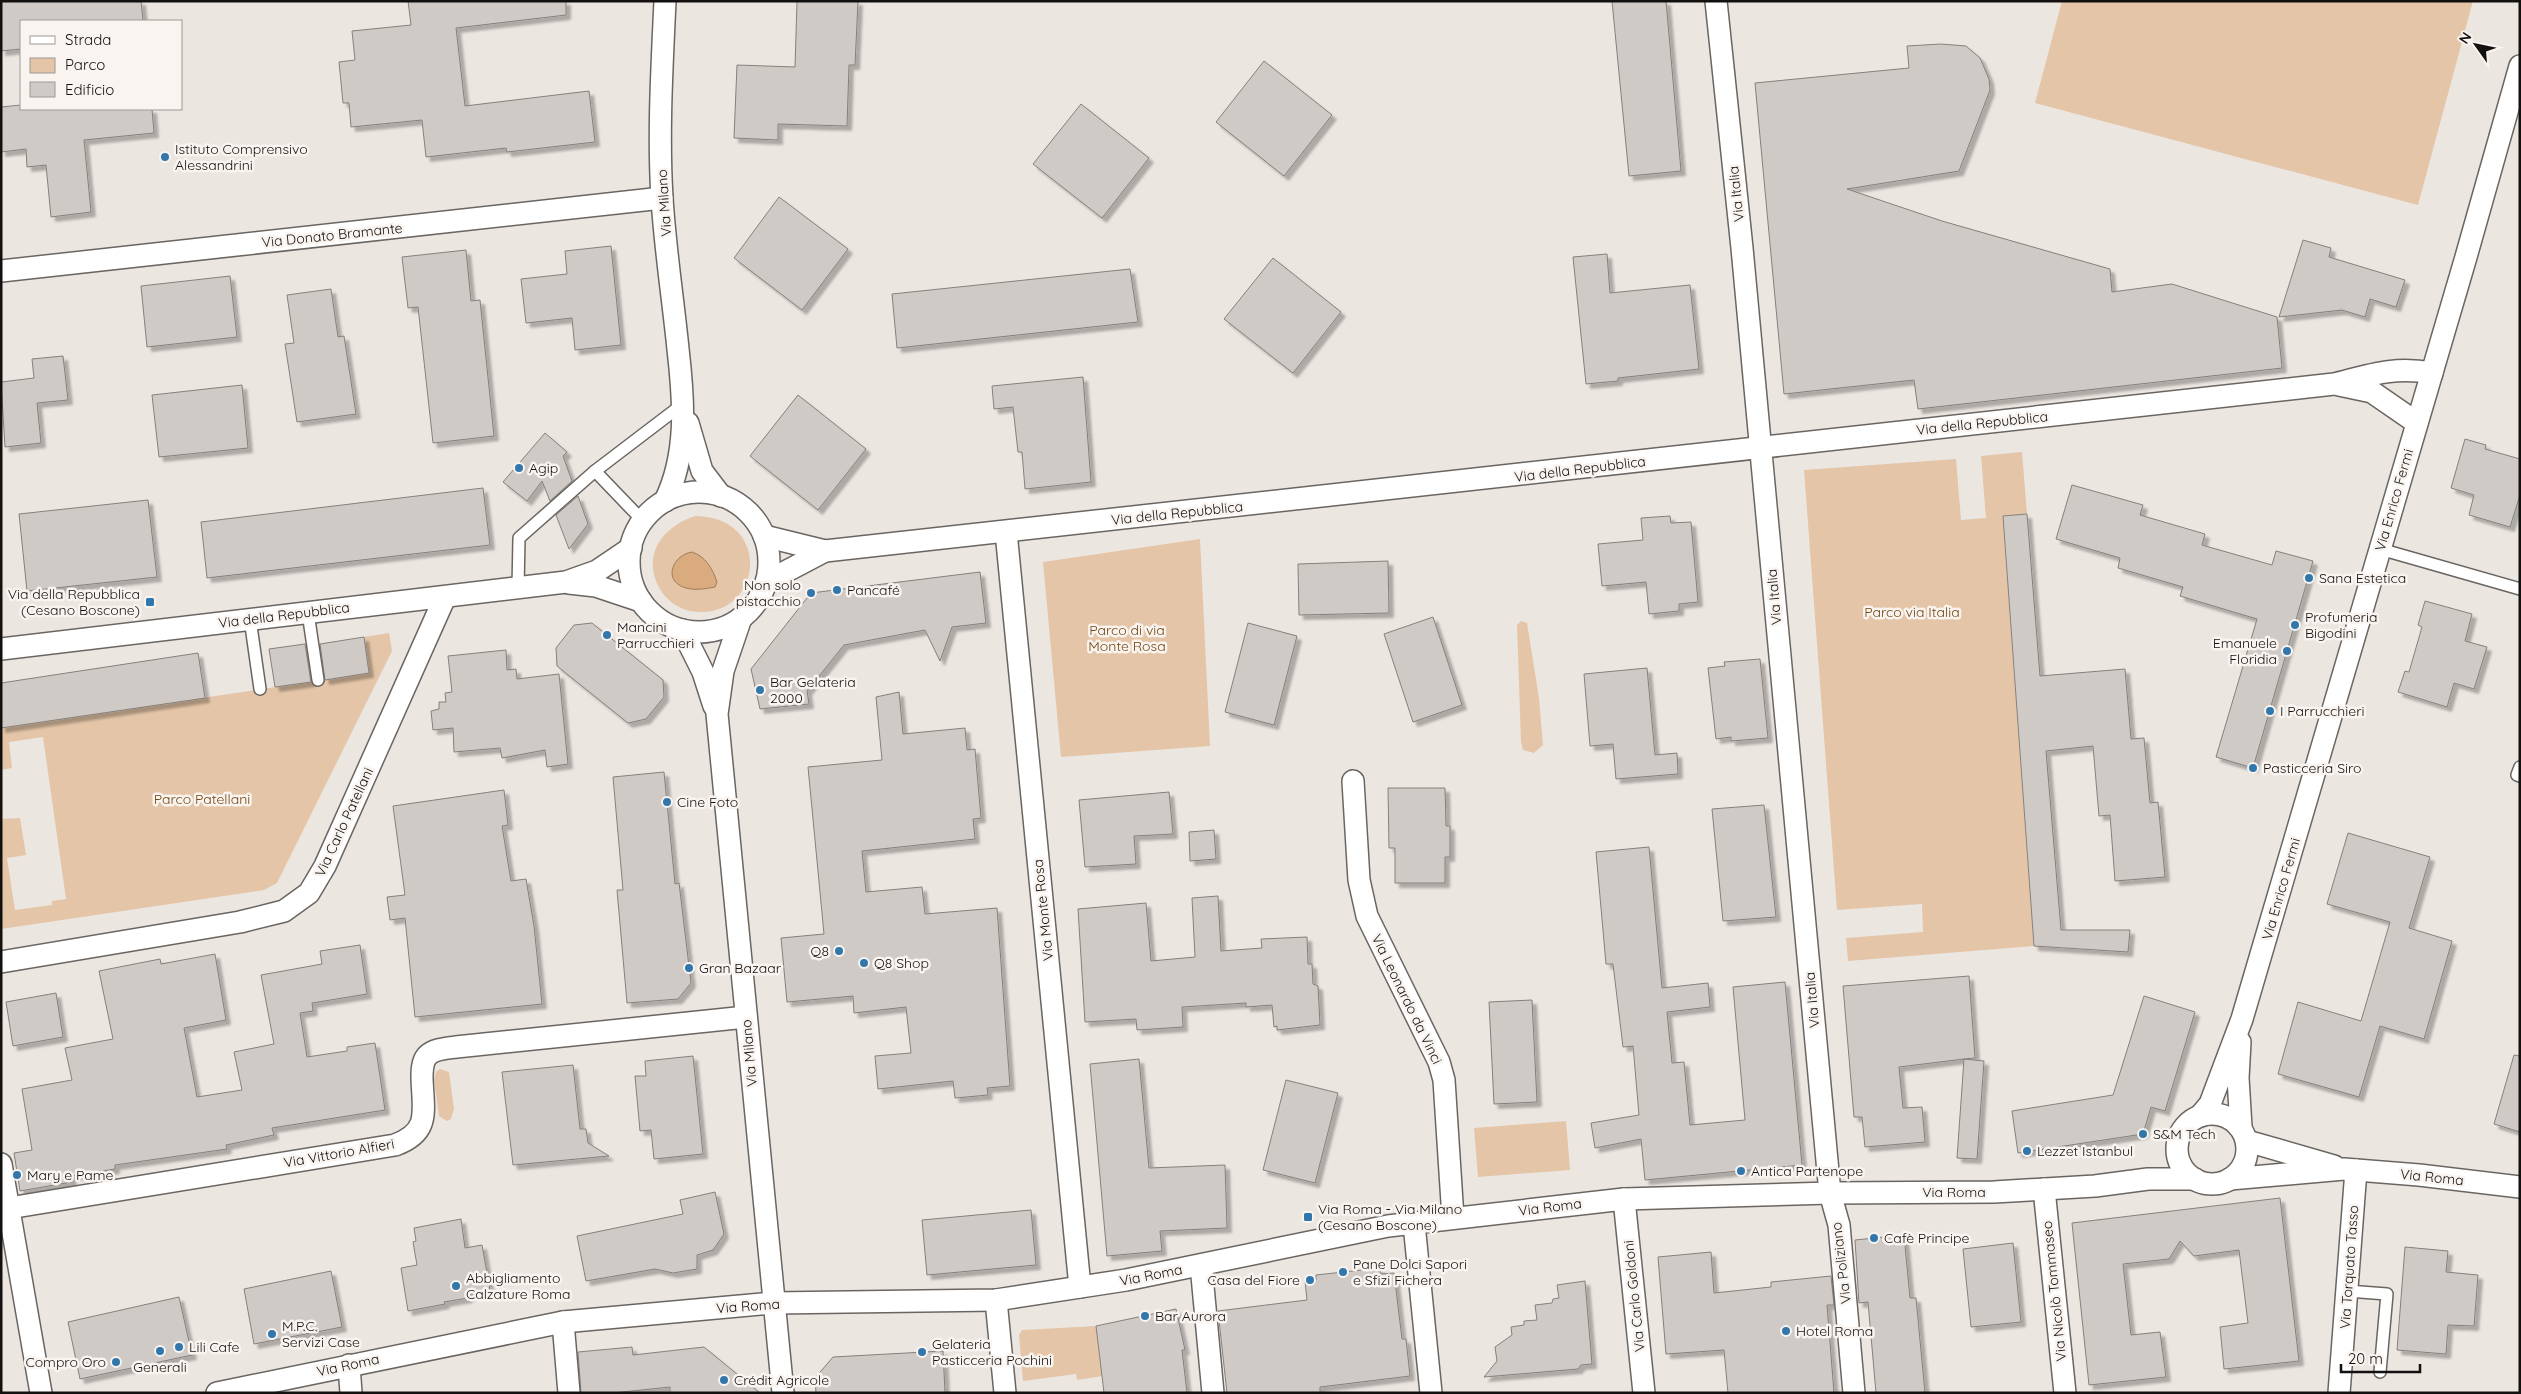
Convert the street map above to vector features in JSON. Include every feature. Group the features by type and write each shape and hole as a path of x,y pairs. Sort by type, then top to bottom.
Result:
{"street":[{"name":"Via Milano","path":"665,1 661,85 662,198 683,404 679,465 673,485 665,501"},
{"name":"Via Italia","path":"1716,1 1830,1193"},
{"name":"Via Enrico Fermi","path":"2200,1116 2210,1104 2242,1019 2510,106 2520,66"},
{"name":"Via Donato Bramante","path":"1,271 662,198"},
{"name":"Via della Repubblica","path":"764,536 825,551 1548,473 1760,447 2334,384 2393,370 2409,369 2432,373"},
{"name":"Via della Repubblica","path":"2334,384 2372,392 2417,423"},
{"name":"Via Milano","path":"683,404 702,471 721,496"},
{"path":"692,493 721,496 739,505 754,518 764,536 768,551 766,582 756,602 741,618 728,626 714,631 682,630 659,620 641,601 630,576 631,548 643,521 665,501 692,493"},
{"name":"Via Monte Rosa","path":"1006,532 1080,1287"},
{"name":"Via della Repubblica","path":"1,649 566,582 597,571 631,548"},
{"name":"Via della Repubblica","path":"766,582 825,551"},
{"name":"Via della Repubblica","path":"566,582 596,586 641,601"},
{"name":"Via Carlo Patellani","path":"1,962 240,922 284,911 297,903 309,893 325,866 445,597"},
{"name":"Via Milano","path":"717,714 723,671 741,618"},
{"name":"Via Milano","path":"682,630 703,672 717,714 783,1393"},
{"name":"Via Leonardo da Vinci","path":"1353,781 1359,880 1367,916 1439,1062 1444,1080 1453,1218"},
{"name":"Via Vittorio Alfieri","path":"9,1208 394,1145 406,1141 416,1134 422,1124 422,1068 427,1056 435,1051 456,1047 746,1017"},
{"name":"Via Enrico Fermi","path":"2242,1019 2238,1078 2244,1134"},
{"path":"2148,1179 2168,1163 2175,1154 2177,1146 2184,1128 2200,1116 2211,1113 2233,1120 2244,1134 2247,1156 2241,1169 2230,1179 2218,1184 2206,1184 2195,1179 2185,1171 2179,1160 2177,1146"},
{"name":"Via Roma","path":"2244,1134 2350,1170"},
{"path":"1,1164 42,1393"},
{"name":"Via Roma","path":"2230,1179 2350,1170 2419,1174 2520,1187"},
{"name":"Via Torquato Tasso","path":"2339,1393 2347,1291 2350,1170"},
{"name":"Via Roma","path":"217,1393 563,1322 773,1303 996,1300 1201,1265 1388,1226 1624,1198 1830,1193 1994,1192 2148,1179 2195,1179"},
{"name":"Via Nicolò Tommaseo","path":"2044,1189 2065,1393"},
{"name":"Via Poliziano","path":"1830,1193 1839,1225 1854,1393"},
{"name":"Via Carlo Goldoni","path":"1624,1198 1644,1393"},
{"path":"1414,1224 1431,1393"},
{"path":"1201,1265 1213,1393"},
{"path":"996,1300 1004,1393"},
{"path":"563,1322 570,1393"},
{"path":"349,1365 350,1393"}],"lane":[{"path":"518,588 519,538 595,471 683,404"},
{"path":"595,471 643,521"},
{"path":"2380,549 2520,589"},
{"path":"308,613 318,680"},
{"path":"250,619 260,689"},
{"path":"2520,767 2518,775 2520,776"},
{"path":"2347,1291 2386,1294 2380,1372"}],"green space":[{"path":"2062,1 2473,1 2418,205 2035,103"},
{"name":"Parco via Italia","path":"2022,452 2027,514 2003,517 2034,946 1848,961 1846,938 1923,932 1922,904 1837,910 1804,470 1956,459 1961,520 1986,518 1981,456"},
{"path":"695,516 721,521 739,533 748,550 750,569 744,587 732,602 714,611 690,611 677,606 663,593 655,577 654,554 658,544 664,535 683,521","holes":["704,559 715,576 705,589 694,588 684,586 676,580 672,569"]},
{"name":"Parco di via Monte Rosa","path":"1200,539 1210,746 1061,757 1043,562"},
{"path":"1521,621 1527,623 1539,698 1543,745 1534,753 1523,750 1521,742 1517,625"},
{"name":"Parco Patellani","path":"389,633 392,651 277,883 264,890 1,929 1,819 20,818 26,855 7,858 15,910 52,905 52,901 66,899 43,737 9,742 12,768 1,770 1,728 369,673 364,637"},
{"path":"440,1069 449,1072 454,1109 451,1119 447,1121 439,1116 434,1080 436,1072"},
{"path":"1566,1121 1570,1170 1478,1177 1474,1128"},
{"path":"1096,1326 1103,1376 1077,1380 1076,1374 1023,1381 1019,1335 1022,1330"}],"shaded area":[{"path":"692,552 705,560 711,568 717,582 715,587 691,589 683,587 673,579 672,573 676,562 685,554"}],"building":[{"path":"1,1 141,1 143,20 20,20 20,49 1,51"},
{"path":"408,1 566,1 566,15 456,28 465,106 589,91 595,142 507,152 506,148 426,157 422,120 351,127 349,103 343,103 339,62 355,60 352,31 411,25"},
{"path":"797,1 858,1 855,65 849,65 847,126 778,124 778,140 734,138 737,65 795,67"},
{"path":"1612,1 1666,1 1681,171 1629,176"},
{"path":"1941,44 1966,46 1980,58 1989,79 1990,90 1959,171 1847,189 1942,221 2110,269 2112,292 2172,284 2277,317 2282,368 1918,409 1914,380 1784,394 1755,83 1909,68 1907,46"},
{"path":"1264,61 1332,115 1284,176 1216,122"},
{"path":"1081,104 1149,158 1102,218 1033,164"},
{"path":"20,105 20,110 152,110 154,133 84,140 91,212 51,217 46,165 27,167 26,149 1,152 1,107"},
{"path":"779,197 848,249 802,310 734,258"},
{"path":"2303,240 2331,248 2329,257 2405,280 2396,307 2370,299 2365,317 2342,310 2279,317"},
{"path":"611,246 621,345 575,350 572,318 526,323 521,279 567,274 565,251"},
{"path":"466,250 471,301 480,300 494,436 433,443 418,307 408,308 402,257"},
{"path":"1607,254 1610,293 1690,285 1699,369 1618,378 1618,381 1586,384 1573,257"},
{"path":"1273,258 1341,312 1293,373 1224,319"},
{"path":"1130,269 1138,322 897,348 892,294"},
{"path":"230,276 237,337 147,347 141,286"},
{"path":"331,289 338,337 344,336 356,414 297,422 285,344 294,343 287,295"},
{"path":"63,356 68,400 37,403 41,443 5,447 1,382 34,378 32,359"},
{"path":"1083,377 1091,482 1025,489 1022,452 1018,452 1013,407 994,409 992,386"},
{"path":"242,385 248,448 159,457 152,395"},
{"path":"798,395 866,449 818,510 750,456"},
{"path":"545,433 567,452 563,456 572,481 550,501 542,481 527,501 503,482"},
{"path":"2465,439 2486,445 2485,449 2520,459 2520,495 2510,527 2469,515 2474,495 2451,488"},
{"path":"2072,485 2143,505 2140,515 2205,534 2202,545 2272,565 2276,551 2313,561 2253,768 2216,757 2257,619 2180,596 2183,587 2118,568 2120,558 2056,539"},
{"path":"483,488 490,545 207,578 201,522"},
{"path":"578,496 588,524 569,549 556,515"},
{"path":"148,500 157,577 27,591 19,514"},
{"path":"2027,514 2040,676 2125,669 2131,739 2144,738 2150,803 2158,802 2165,877 2115,881 2110,815 2099,816 2093,746 2046,751 2061,930 2130,930 2128,952 2034,946 2003,516"},
{"path":"1670,516 1671,523 1691,522 1698,602 1679,604 1679,611 1649,614 1646,582 1602,586 1598,544 1643,540 1641,518"},
{"path":"1388,561 1389,613 1299,615 1298,564"},
{"path":"980,572 986,623 952,627 940,661 925,630 844,645 807,691 809,704 760,709 751,669 811,593"},
{"path":"2425,601 2472,614 2465,641 2487,647 2474,689 2454,683 2447,707 2398,692 2405,671 2409,672 2422,627 2418,625"},
{"path":"1433,617 1462,705 1413,722 1384,634"},
{"path":"592,623 663,680 664,697 646,719 628,723 557,666 556,648 574,625"},
{"path":"1248,623 1297,636 1274,725 1225,712"},
{"path":"364,637 369,673 325,680 320,644"},
{"path":"305,644 311,682 275,687 269,649"},
{"path":"506,650 507,670 516,669 517,679 559,674 568,764 547,767 545,750 502,758 500,748 454,752 453,728 433,730 431,711 439,709 439,702 446,702 445,693 452,692 448,656"},
{"path":"198,653 205,698 1,728 1,683"},
{"path":"1760,659 1768,738 1731,741 1731,737 1716,739 1708,668 1725,666 1724,662"},
{"path":"1647,668 1655,755 1677,753 1678,774 1616,779 1613,744 1590,746 1584,674"},
{"path":"899,692 903,734 965,728 967,750 975,749 981,818 973,819 975,839 862,851 866,892 922,887 925,914 997,908 1010,1086 987,1088 988,1095 955,1098 953,1081 878,1089 875,1056 911,1053 906,1007 854,1013 853,996 787,1002 781,938 824,934 808,767 882,760 876,697"},
{"path":"664,772 675,884 679,883 691,983 678,999 627,1003 617,890 623,890 613,777"},
{"path":"1388,788 1445,788 1446,826 1450,826 1450,857 1445,857 1445,883 1395,883 1395,848 1389,848"},
{"path":"504,790 508,825 502,826 511,881 526,879 534,926 542,1004 415,1017 405,918 390,920 387,897 405,895 393,806"},
{"path":"1169,792 1173,834 1134,836 1136,864 1085,867 1079,800"},
{"path":"1764,805 1776,917 1723,921 1712,809"},
{"path":"1214,830 1216,859 1190,861 1189,832"},
{"path":"2348,833 2430,857 2409,928 2452,941 2424,1039 2380,1026 2359,1097 2278,1074 2298,1002 2361,1021 2390,922 2327,904"},
{"path":"1649,847 1662,988 1708,983 1710,1007 1667,1012 1672,1063 1684,1062 1690,1125 1745,1120 1733,987 1785,982 1802,1165 1645,1180 1641,1139 1595,1148 1591,1123 1639,1115 1633,1046 1623,1047 1613,964 1606,964 1596,852"},
{"path":"1218,896 1221,951 1262,948 1261,939 1307,937 1308,964 1312,964 1313,984 1318,986 1320,1025 1277,1030 1277,1026 1274,1027 1272,1005 1246,1007 1246,1003 1182,1007 1183,1027 1137,1030 1136,1019 1085,1022 1078,909 1146,903 1151,961 1195,957 1192,898"},
{"path":"360,945 367,994 312,1003 313,1011 300,1013 307,1057 347,1051 347,1047 375,1043 385,1110 272,1128 274,1135 226,1145 227,1149 115,1165 115,1169 71,1176 72,1182 20,1191 14,1153 32,1150 22,1089 72,1080 65,1048 113,1039 99,971 160,959 161,964 215,954 226,1020 184,1028 197,1097 242,1090 234,1052 274,1044 261,975 322,964 320,951"},
{"path":"1969,976 1975,1058 1899,1067 1903,1108 1922,1107 1925,1142 1865,1147 1862,1117 1854,1117 1843,986"},
{"path":"56,993 63,1037 13,1046 6,1002"},
{"path":"2144,996 2195,1012 2165,1111 2151,1107 2143,1134 2018,1153 2012,1111 2113,1095"},
{"path":"1532,1000 1537,1102 1494,1104 1489,1002"},
{"path":"2514,1055 2520,1056 2520,1132 2494,1124"},
{"path":"693,1056 703,1154 654,1159 651,1130 640,1131 635,1076 646,1076 645,1061"},
{"path":"1139,1059 1149,1168 1225,1165 1227,1228 1160,1231 1162,1251 1107,1256 1090,1064"},
{"path":"1964,1059 1984,1061 1977,1159 1957,1158"},
{"path":"573,1065 580,1129 586,1129 588,1143 609,1156 513,1165 502,1072"},
{"path":"1286,1080 1338,1093 1315,1183 1263,1170"},
{"path":"715,1192 724,1234 713,1250 697,1255 697,1269 673,1273 655,1269 586,1281 577,1236 683,1214 680,1200"},
{"path":"2280,1198 2299,1361 2224,1369 2220,1327 2248,1323 2239,1250 2194,1256 2180,1241 2169,1259 2123,1264 2131,1335 2160,1332 2166,1377 2089,1385 2072,1223"},
{"path":"1031,1210 1036,1265 927,1275 922,1220"},
{"path":"461,1219 465,1248 482,1245 490,1290 468,1295 468,1298 444,1302 445,1304 408,1311 401,1268 417,1265 413,1242 416,1241 414,1228"},
{"path":"1904,1235 1910,1298 1916,1298 1925,1393 1876,1393 1868,1302 1859,1303 1855,1240"},
{"path":"2013,1243 2021,1322 1971,1327 1963,1249"},
{"path":"2405,1247 2448,1251 2446,1272 2478,1275 2474,1326 2448,1325 2446,1354 2397,1350"},
{"path":"1711,1252 1714,1293 1771,1287 1771,1282 1831,1276 1834,1305 1827,1305 1834,1393 1728,1393 1724,1350 1666,1354 1658,1257"},
{"path":"1380,1268 1381,1274 1394,1273 1402,1339 1406,1339 1410,1376 1320,1387 1320,1393 1227,1393 1218,1311 1307,1300 1305,1281 1316,1280 1316,1275"},
{"path":"331,1271 342,1327 254,1344 244,1289"},
{"path":"1585,1281 1592,1364 1581,1365 1578,1369 1484,1377 1497,1361 1495,1347 1512,1335 1511,1327 1524,1325 1524,1321 1537,1320 1535,1305 1552,1303 1553,1299 1559,1298 1557,1285"},
{"path":"179,1297 192,1355 80,1379 68,1322"},
{"path":"1176,1309 1185,1350 1182,1350 1187,1393 1104,1393 1096,1326"},
{"path":"632,1347 633,1355 704,1347 760,1393 670,1393 670,1387 613,1393 581,1393 578,1352"},
{"path":"943,1351 945,1393 816,1393 815,1378 833,1357"}],"place":[{"name":"Istituto Comprensivo Alessandrini","path":"165,157"},
{"name":"Agip","path":"519,468"},
{"name":"Sana Estetica","path":"2309,578"},
{"name":"Pancafé","path":"837,590"},
{"name":"Non solo pistacchio","path":"811,593"},
{"name":"Via della Repubblica (Cesano Boscone)","path":"150,602"},
{"name":"Profumeria Bigodini","path":"2295,625"},
{"name":"Mancini Parrucchieri","path":"607,635"},
{"name":"Emanuele Floridia","path":"2287,651"},
{"name":"Bar Gelateria 2000","path":"760,690"},
{"name":"I Parrucchieri","path":"2270,711"},
{"name":"Pasticceria Siro","path":"2253,768"},
{"name":"Cine Foto","path":"667,802"},
{"name":"Q8","path":"839,951"},
{"name":"Q8 Shop","path":"864,963"},
{"name":"Gran Bazaar","path":"689,968"},
{"name":"S&M Tech","path":"2143,1134"},
{"name":"Lezzet Istanbul","path":"2027,1151"},
{"name":"Antica Partenope","path":"1741,1171"},
{"name":"Mary e Pame","path":"17,1175"},
{"name":"Via Roma - Via Milano (Cesano Boscone)","path":"1308,1217"},
{"name":"Cafè Principe","path":"1874,1238"},
{"name":"Pane Dolci Sapori e Sfizi Fichera","path":"1343,1272"},
{"name":"Casa del Fiore","path":"1310,1280"},
{"name":"Abbigliamento Calzature Roma","path":"456,1286"},
{"name":"Bar Aurora","path":"1145,1316"},
{"name":"Hotel Roma","path":"1786,1331"},
{"name":"M.P.C. Servizi Case","path":"272,1334"},
{"name":"Lili Cafe","path":"179,1347"},
{"name":"Generali","path":"160,1351"},
{"name":"Gelateria Pasticceria Pochini","path":"922,1352"},
{"name":"Compro Oro","path":"116,1362"},
{"name":"Crédit Agricole","path":"724,1380"}]}
